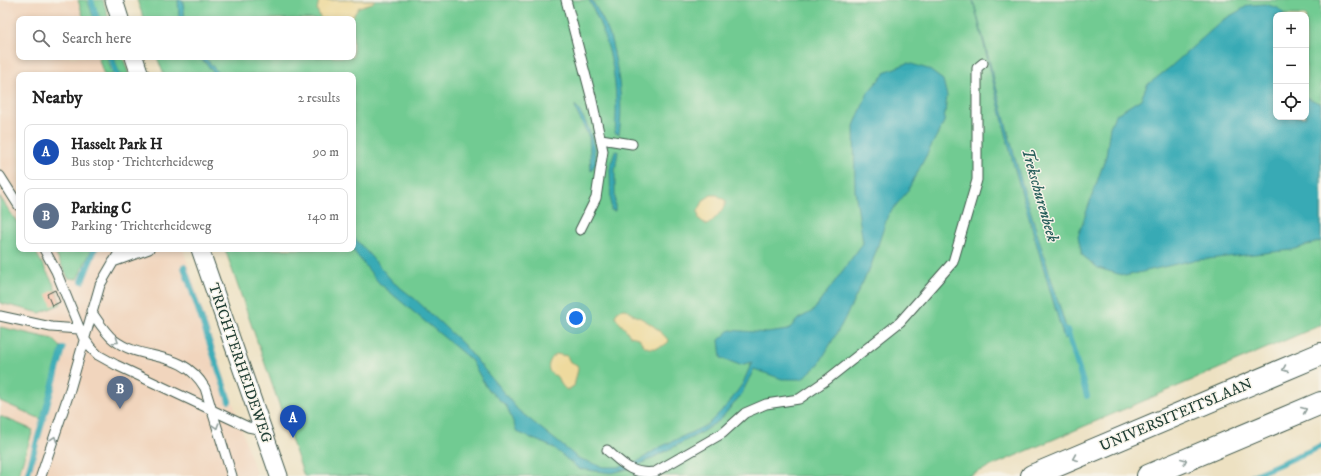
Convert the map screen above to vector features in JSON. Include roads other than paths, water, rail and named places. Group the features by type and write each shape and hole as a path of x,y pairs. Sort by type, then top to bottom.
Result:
{"highway":[{"name":"UNIVERSITEITSLAAN","path":"1032,476 1321,354"},
{"path":"1148,476 1321,403"}],"street":[{"path":"114,0 119,16"},
{"path":"135,60 139,72"},
{"name":"TRICHTERHEIDEWEG","path":"201,252 279,476"}],"lane":[{"path":"566,0 591,96 603,151 596,198 580,230"},
{"path":"607,450 626,467 643,474 656,472 723,433 745,414 766,404 799,399 828,379 900,322 953,262 977,180 977,68 983,63"},
{"path":"601,139 632,144"},
{"path":"0,176 16,201"},
{"path":"45,252 62,286 81,333 95,351 116,365 248,427 263,430"},
{"path":"41,476 69,393 81,333 91,311 100,285 111,263 119,252"},
{"path":"111,263 141,252"},
{"path":"91,311 109,336 118,343 179,362 194,372 205,388 232,476"},
{"path":"0,316 81,333"}],"water":[{"path":"178,0 183,0 185,16 179,16"},
{"path":"589,0 592,0 604,22 613,48 618,72 621,110 619,134 615,133 616,97 612,65 603,33"},
{"path":"973,0 1021,180 1069,337 1064,339 1013,163"},
{"path":"1265,4 1278,8 1282,12 1273,12 1273,120 1309,120 1309,98 1321,104 1321,241 1292,250 1189,261 1125,276 1098,268 1082,255 1078,236 1106,156 1110,127 1115,115 1141,99 1147,85 1168,69 1223,20 1249,5"},
{"path":"202,60 208,60 218,72 213,72 206,63"},
{"path":"908,63 928,69 943,80 947,96 944,122 907,192 888,215 871,266 842,324 819,364 802,379 782,379 754,369 741,395 720,420 699,434 635,467 612,473 579,469 552,447 517,432 507,407 487,388 471,360 379,283 354,252 356,252 356,239 393,282 415,299 464,345 518,410 578,458 603,467 620,467 637,462 658,448 707,425 729,403 743,383 752,362 740,365 721,358 719,340 730,330 767,333 788,330 798,319 813,311 863,243 855,191 854,126 868,92 887,71"},
{"path":"575,105 584,119 594,147 596,163 591,171 589,137 576,111"},
{"path":"615,151 618,151 615,171 615,211 611,210 610,169"}],"waterway":[{"path":"91,0 96,16"},
{"path":"112,60 116,72"},
{"path":"82,281 94,252"},
{"path":"184,267 229,401"},
{"name":"Trekschurenbeek","path":"1067,330 1087,396"},
{"path":"27,476 63,349"},
{"path":"1252,476 1321,446"}],"place":[{"name":"Parking C","path":"120,409"},
{"name":"Hasselt Park H","path":"293,438"}]}
